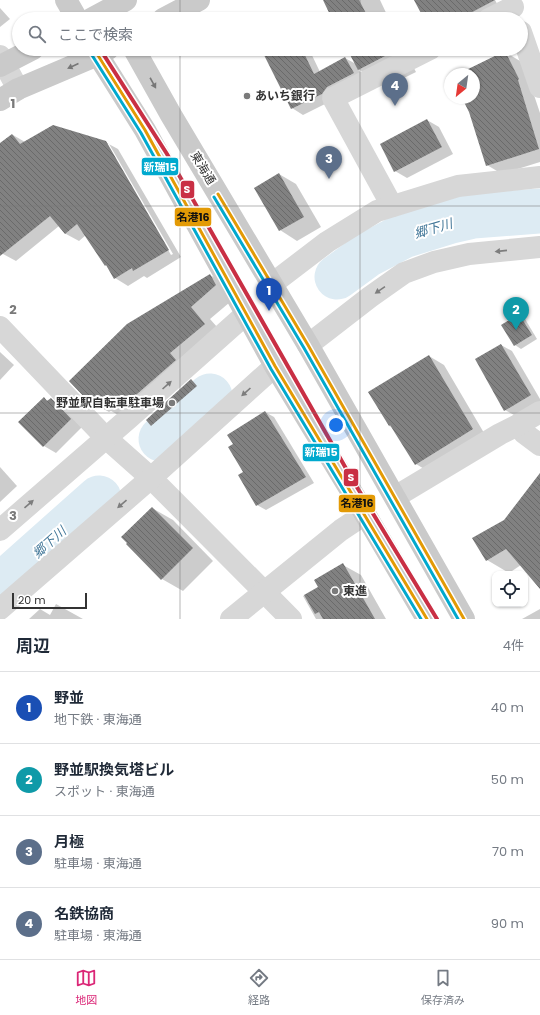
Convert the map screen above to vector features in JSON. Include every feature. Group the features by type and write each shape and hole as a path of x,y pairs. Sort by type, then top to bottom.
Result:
{"main road":[{"path":"66,0 73,12"},
{"path":"176,12 199,0"},
{"path":"104,12 114,7"},
{"path":"2,62 16,56"},
{"path":"0,100 89,56"},
{"path":"103,56 275,366 427,619"},
{"name":"東海通","path":"138,56 171,115 308,345 464,619"}],"street":[{"path":"528,52 540,87"},
{"path":"392,206 334,98 416,56"},
{"path":"2,62 18,90"},
{"path":"272,284 327,242 377,211 458,186 540,177"},
{"path":"308,345 404,273 434,262 469,254 540,247"},
{"path":"0,530 246,314"},
{"path":"0,327 106,438 151,478 291,619"},
{"path":"0,609 151,478 275,366"},
{"path":"395,497 500,434 540,412"},
{"path":"518,425 524,433 540,445"},
{"path":"231,619 341,530 365,514"}],"building":[{"path":"323,0 359,0 365,12 329,12"},
{"path":"414,0 495,0 472,12 420,12"},
{"path":"264,56 305,56 314,74 345,57 354,73 327,87 322,94 291,109"},
{"path":"351,56 385,56 358,70"},
{"path":"495,56 508,56 519,79 518,80 539,149 486,166 469,112 465,104 480,104 480,68 470,68"},
{"path":"427,119 442,147 394,172 380,144"},
{"path":"53,125 106,141 169,250 133,271 132,268 114,279 77,224 65,234 50,216 0,256 0,143 12,134 20,144"},
{"path":"279,173 304,217 279,231 254,188"},
{"path":"210,274 216,285 191,307 205,324 170,353 176,360 129,401 126,397 114,408 104,408 93,397 88,401 69,381 127,324"},
{"path":"519,314 532,335 514,346 501,325"},
{"path":"501,344 531,395 504,411 475,359"},
{"path":"429,355 473,429 415,465 368,392"},
{"name":"野並駅自転車駐車場","path":"191,379 197,386 151,426 146,420"},
{"path":"44,397 47,401 51,398 71,419 43,447 18,422"},
{"path":"265,411 306,477 256,506 238,475 243,472 228,447 233,444 227,435"},
{"path":"540,473 540,589 528,575 528,571 525,571 506,549 486,561 472,538 504,520"},
{"path":"152,507 193,548 161,580 121,537"},
{"name":"東進","path":"343,563 375,619 323,619 319,612 315,614 304,595 318,587 314,580"}],"waterway":[{"name":"郷下川","path":"337,277 367,255 403,236 451,221 473,216 540,211"},
{"name":"郷下川","path":"161,439 210,396"},
{"name":"郷下川","path":"0,586 99,498"}],"transit line":[{"name":"新瑞15","path":"93,56 141,133 271,369 421,619"},
{"name":"名港16","path":"98,56 145,130 275,366 427,619"},
{"name":"S","path":"104,56 167,154 352,479 437,619"},
{"name":"名港16","path":"218,194 308,345 464,619"},
{"name":"新瑞15","path":"214,197 304,348 458,619"}],"place":[{"name":"あいち銀行","path":"247,96"},
{"name":"名鉄協商","path":"395,106"},
{"name":"月極","path":"329,179"},
{"name":"野並","path":"269,311"},
{"name":"野並駅換気塔ビル","path":"516,330"},
{"name":"野並駅自転車駐車場","path":"172,403"},
{"name":"東進","path":"335,591"}]}
